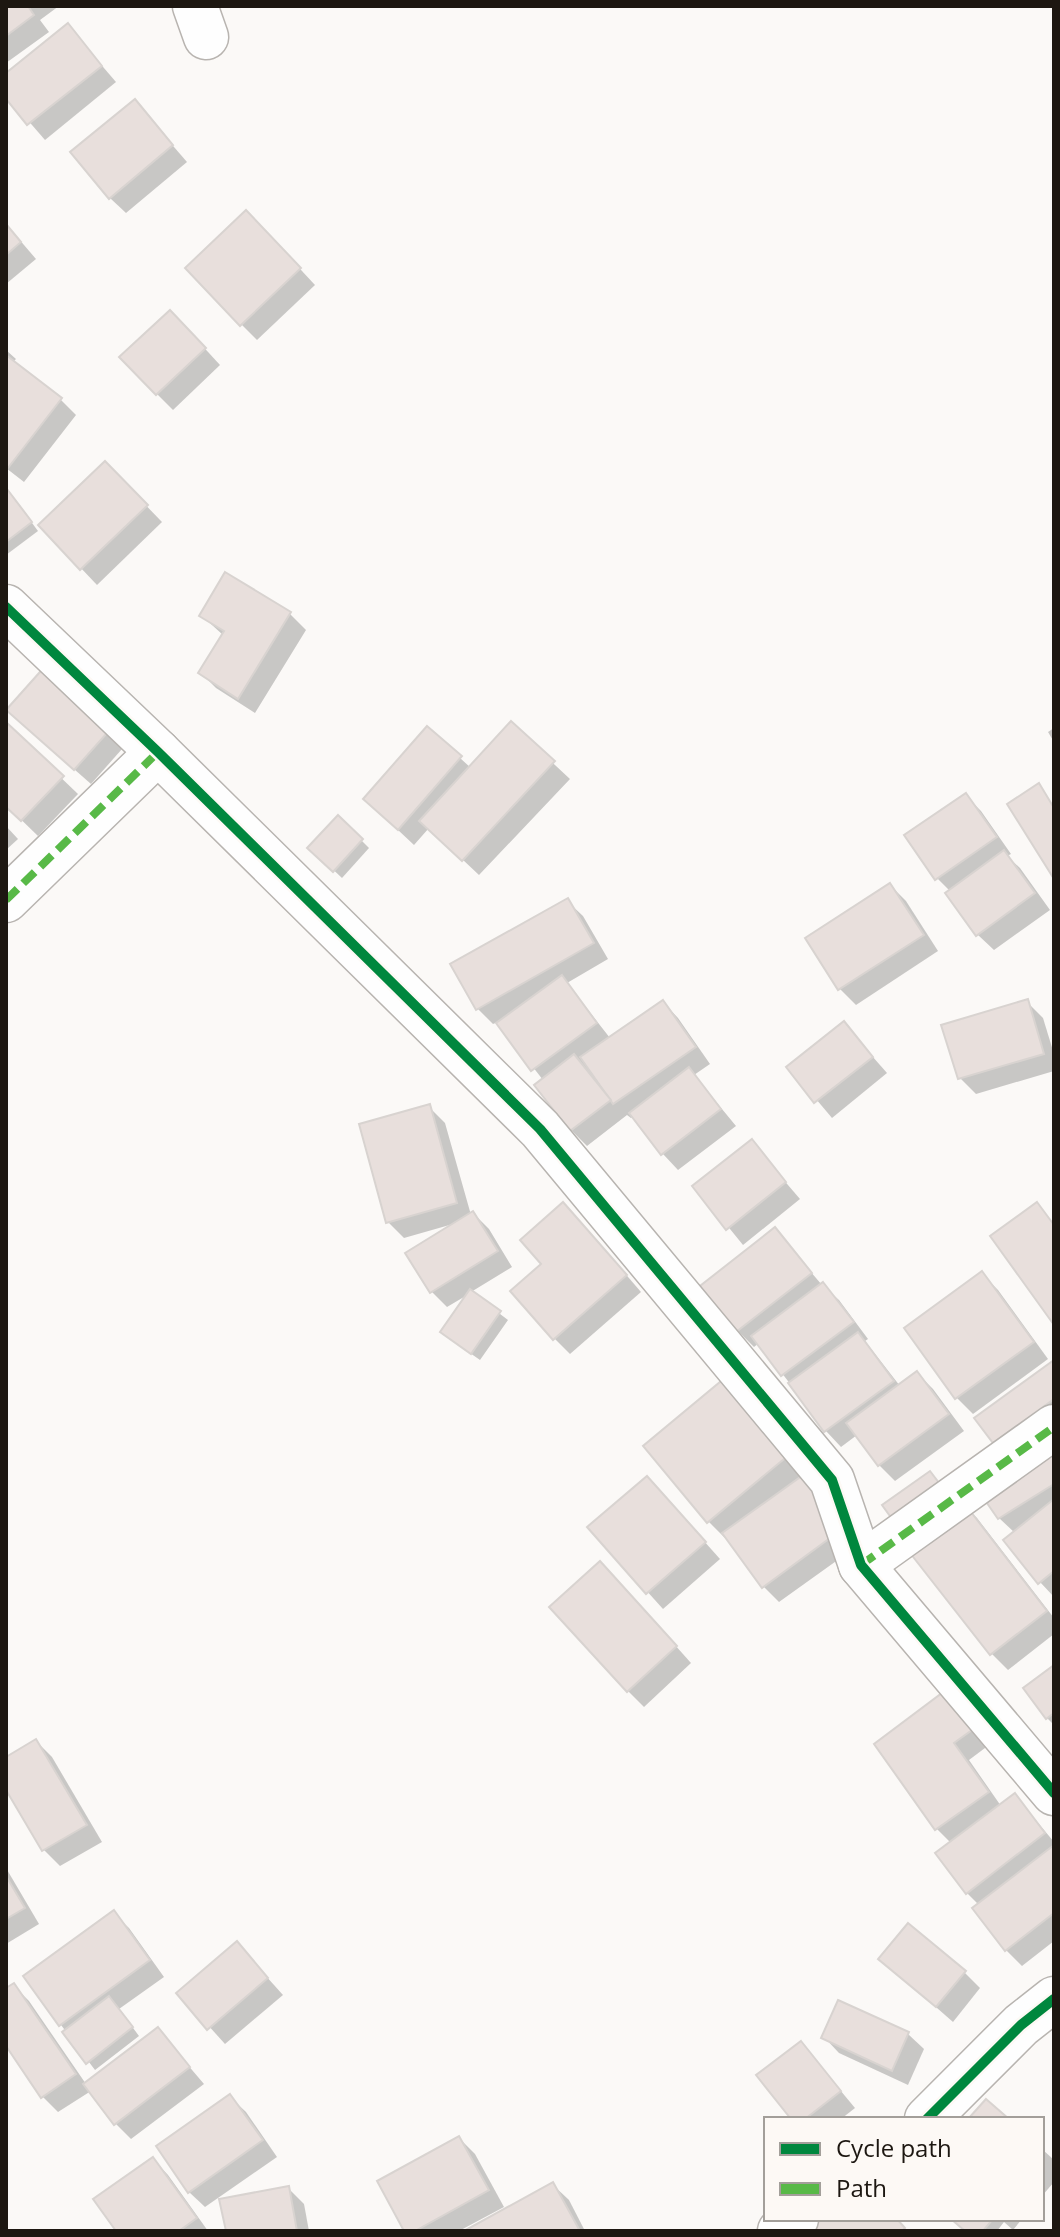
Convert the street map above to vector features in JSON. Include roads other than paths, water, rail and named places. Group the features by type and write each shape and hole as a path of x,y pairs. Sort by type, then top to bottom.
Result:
{"street":[{"path":"6,607 158,752 540,1129 832,1480 861,1565 1054,1793"},
{"path":"6,900 158,752"},
{"path":"861,1565 1054,1427"},
{"path":"929,2117 1021,2025 1054,1999"}]}
